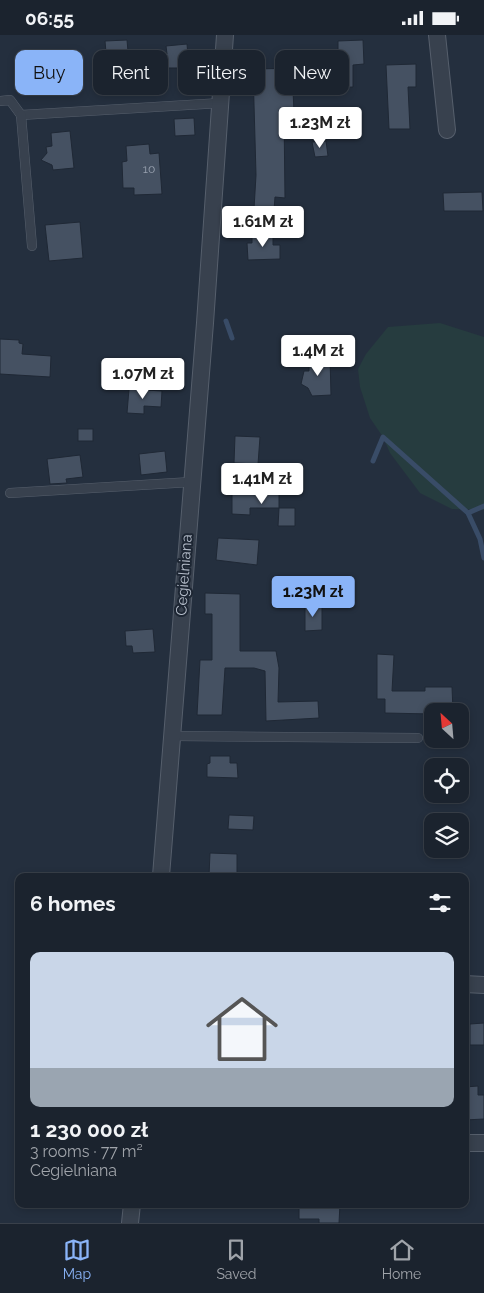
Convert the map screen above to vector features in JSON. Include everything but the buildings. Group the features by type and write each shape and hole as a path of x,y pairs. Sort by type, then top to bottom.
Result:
{"street":[{"name":"Cegielniana","path":"161,873 225,35"},
{"path":"437,35 447,130"},
{"path":"469,985 484,985"},
{"path":"469,1143 484,1143"},
{"path":"130,1223 132,1208"}],"lane":[{"path":"0,101 10,100 21,115 32,246"},
{"path":"21,115 221,103"},
{"path":"10,493 191,482"},
{"path":"172,736 418,738"}],"green space":[{"path":"440,323 484,337 484,510 452,509 420,493 390,453 383,437 370,418 360,387 358,369 366,354 388,327"}],"waterway":[{"path":"226,321 232,338"},
{"path":"373,461 383,437 468,513 480,539 484,558"},
{"path":"468,513 484,506"}]}
